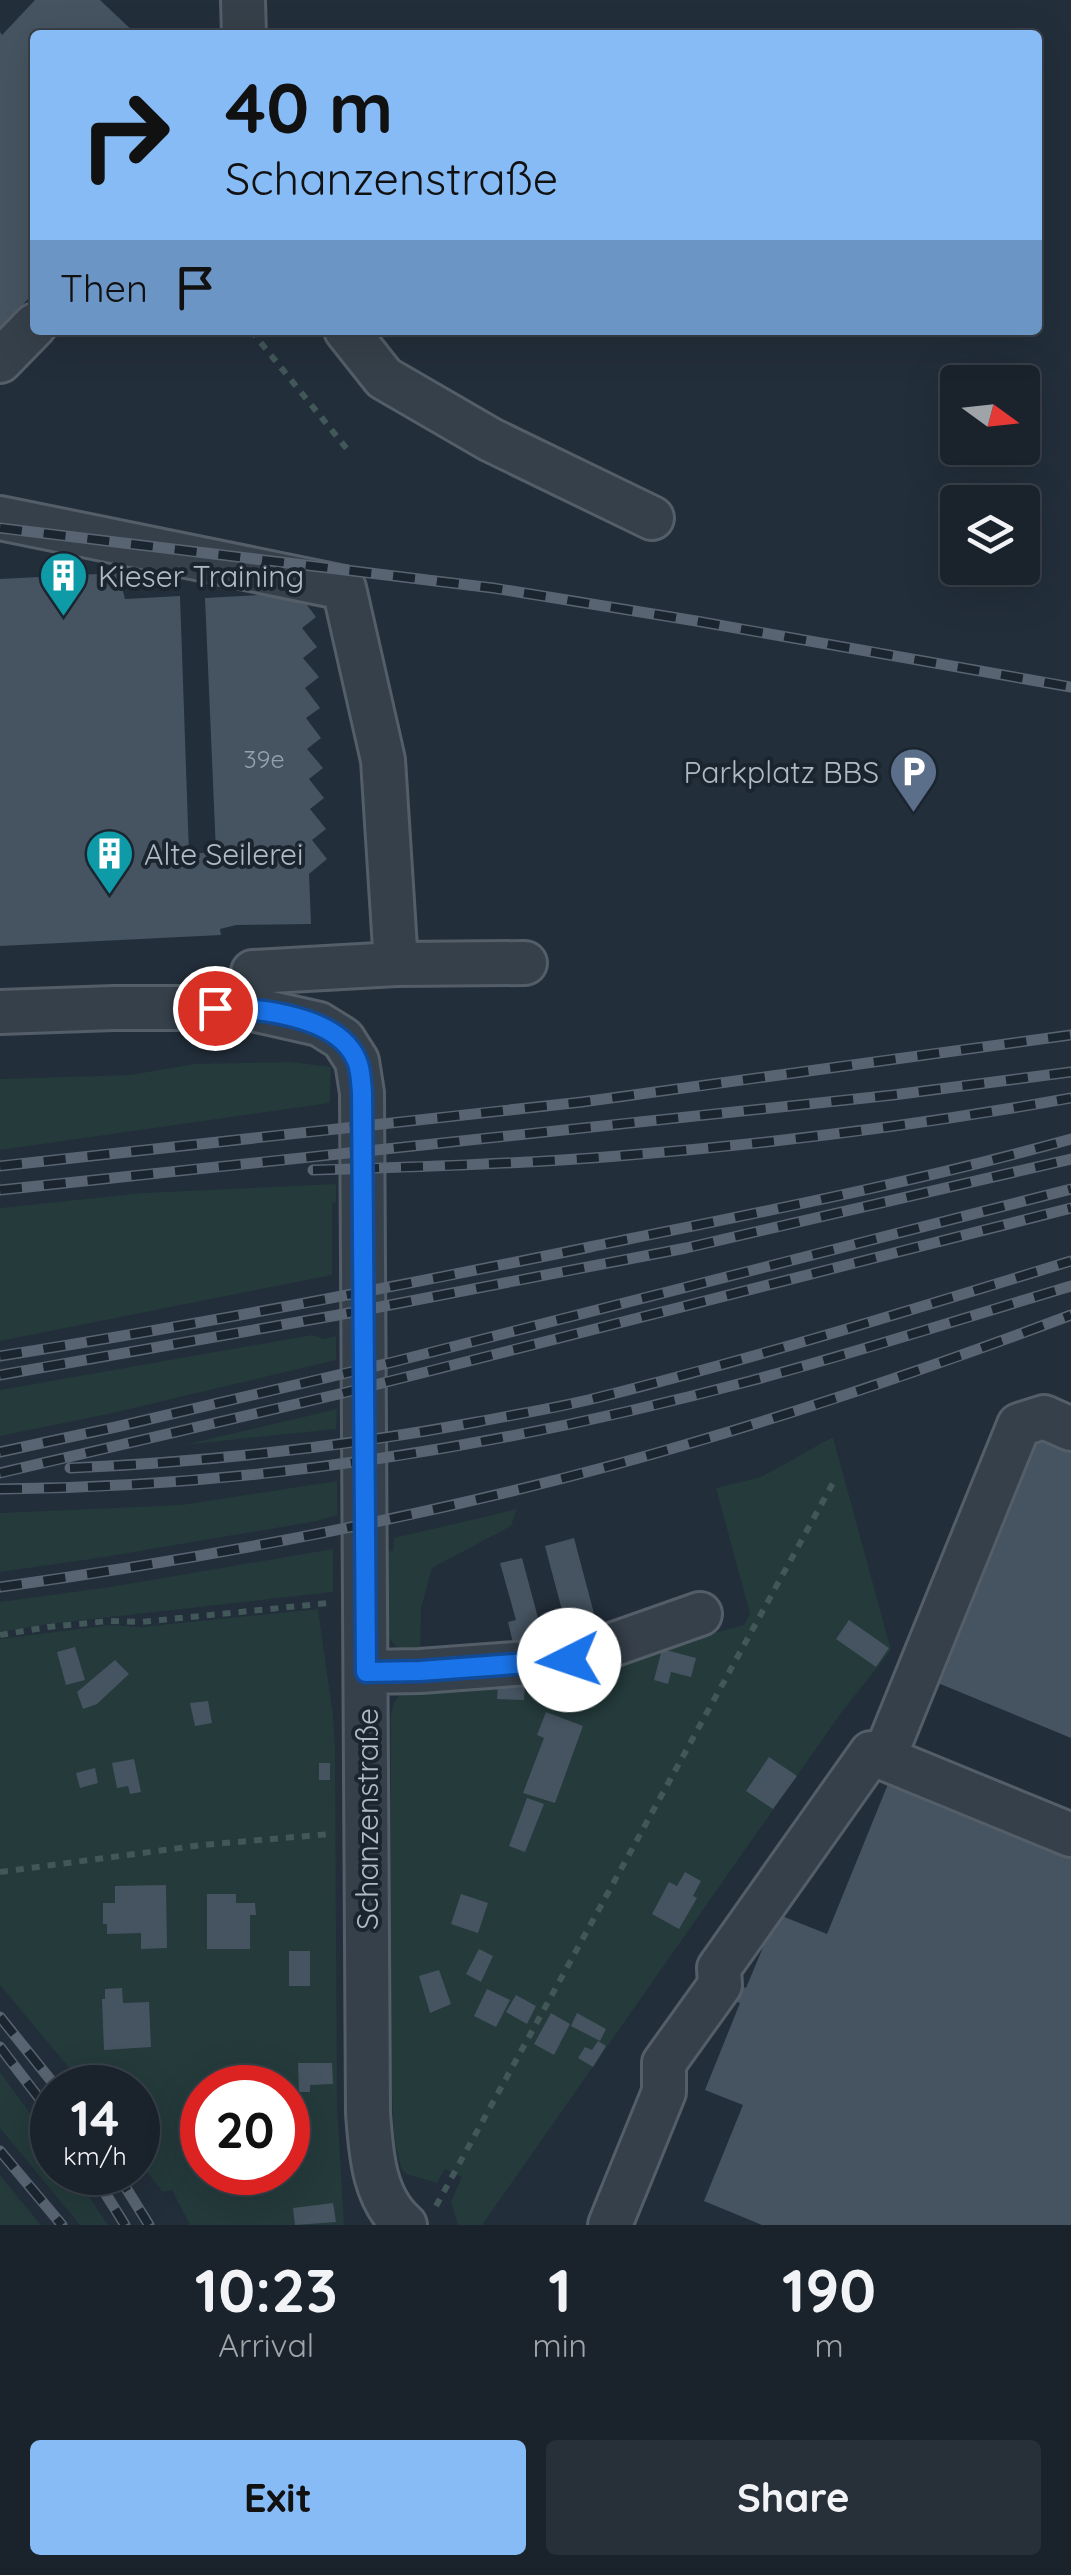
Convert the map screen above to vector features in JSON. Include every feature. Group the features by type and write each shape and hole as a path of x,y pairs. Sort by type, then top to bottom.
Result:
{"street":[{"path":"243,0 244,30"},
{"path":"0,361 30,330"},
{"path":"350,335 384,378 491,440 652,518"},
{"path":"0,518 344,588 383,760 396,964"},
{"path":"248,1008 254,972 396,964 525,963"},
{"name":"Schanzenstraße","path":"0,1012 248,1008 320,1024 343,1039 357,1061 362,1092 370,2142 384,2198 409,2220"},
{"path":"884,1758 1020,1425 1044,1417 1071,1428"},
{"path":"366,1672 569,1660 700,1614"},
{"path":"610,2225 664,2092 664,2063 720,1985 719,1968 871,1753 1070,1831"}],"path":[{"path":"255,335 346,449"},
{"path":"409,2220 833,1482"},
{"path":"0,1636 109,1621 141,1622 366,1602"},
{"path":"0,1872 202,1845 366,1832"}],"green space":[{"path":"291,1062 331,1067 330,1103 0,1150 0,1079 130,1075 194,1064"},
{"path":"336,1184 336,1202 332,1203 332,1275 0,1341 0,1208 143,1193"},
{"path":"312,1335 324,1339 336,1336 336,1360 0,1436 0,1390"},
{"path":"337,1409 336,1429 183,1445"},
{"path":"833,1437 891,1650 841,1713 482,2225 458,2225 451,2202 462,2177 445,2169 437,2183 407,2174 401,2168 394,2136 394,1702 404,1690 572,1671 744,1625 750,1614 716,1488 761,1477"},
{"path":"337,1481 337,1515 317,1521 0,1572 0,1513 181,1505"},
{"path":"517,1509 511,1526 432,1568 421,1608 420,1659 398,1648 385,1623 382,1552 393,1551 394,1538"},
{"path":"333,1549 333,1592 0,1632 0,1602"},
{"path":"318,1609 335,1749 337,2104 344,2225 190,2225 172,2190 160,2189 160,2065 67,2065 0,1985 0,1639 109,1625 141,1627"},
{"path":"0,2072 30,2113 30,2164 0,2128"},
{"path":"0,2175 41,2225 0,2225"},
{"path":"55,2195 88,2195 108,2225 80,2225"}],"building":[{"path":"35,0 100,0 132,30 30,30 30,297 0,328 0,32 2,35"},
{"path":"118,573 125,599 180,596 189,854 216,852 205,598 298,593 316,617 302,628 317,647 303,658 319,677 305,688 320,708 306,718 321,738 307,749 323,768 309,779 324,798 310,809 326,829 312,840 327,859 309,874 311,924 236,925 220,929 221,935 0,946 0,579"},
{"path":"1035,1433 1071,1447 1071,1738 933,1681"},
{"path":"574,1538 601,1640 572,1648 545,1546"},
{"path":"522,1558 545,1644 515,1651 508,1622 516,1620 500,1563"},
{"path":"849,1620 889,1648 876,1667 836,1639"},
{"path":"75,1647 85,1680 66,1685 57,1652"},
{"path":"662,1649 696,1658 691,1677 671,1672 668,1684 654,1680"},
{"path":"115,1660 129,1674 97,1704 83,1709 77,1692"},
{"path":"498,1683 525,1684 524,1700 497,1699"},
{"path":"208,1701 212,1723 195,1726 190,1703"},
{"path":"546,1712 583,1726 555,1803 523,1793 544,1738 537,1735"},
{"path":"769,1757 797,1776 773,1809 746,1791"},
{"path":"134,1759 141,1792 130,1794 128,1786 117,1788 112,1763"},
{"path":"319,1763 330,1763 330,1780 319,1780"},
{"path":"95,1768 98,1783 80,1788 76,1773"},
{"path":"888,1784 1071,1859 1071,2225 762,2225 704,2201 743,2105 705,2090 740,2003 731,2000 739,1985 746,1988 777,1914 827,1934"},
{"path":"527,1798 544,1804 525,1852 509,1846"},
{"path":"685,1872 701,1881 693,1896 697,1898 679,1929 652,1914 669,1882 677,1886"},
{"path":"166,1885 167,1948 141,1949 141,1933 107,1934 103,1903 115,1903 115,1886"},
{"path":"207,1894 236,1894 236,1903 255,1903 256,1915 250,1915 250,1949 207,1949"},
{"path":"461,1894 488,1903 478,1933 451,1924"},
{"path":"479,1949 493,1956 481,1982 466,1974"},
{"path":"289,1951 310,1951 310,1986 289,1986"},
{"path":"439,1970 451,2004 430,2013 419,1976"},
{"path":"122,1988 123,2003 149,2002 151,2047 104,2050 102,1999 105,1989"},
{"path":"487,1989 510,2000 496,2027 474,2016"},
{"path":"516,1995 536,2006 527,2024 506,2012"},
{"path":"551,2013 570,2024 554,2055 534,2044"},
{"path":"577,2013 606,2029 600,2041 571,2026"},
{"path":"598,2041 606,2046 593,2067 578,2058 585,2047 592,2050"},
{"path":"332,2063 333,2084 310,2085 310,2065 298,2065"},
{"path":"333,2203 336,2222 295,2225 293,2208"}],"railway":[{"path":"0,528 493,588 1071,687"},
{"path":"0,1166 582,1102 1071,1035"},
{"path":"0,1190 893,1095 1071,1072"},
{"path":"313,1170 504,1163 675,1151 902,1125 1071,1098"},
{"path":"0,1356 295,1305 590,1247 892,1184 1071,1139"},
{"path":"0,1375 686,1248 1071,1159"},
{"path":"0,1452 389,1363 1071,1189"},
{"path":"0,1473 339,1394 1071,1208"},
{"path":"70,1468 325,1446 567,1405 775,1350 1071,1261"},
{"path":"0,1489 285,1471 472,1443 750,1381 1071,1286"},
{"path":"0,1587 310,1535 541,1484 789,1413 1071,1315"},
{"path":"0,2017 39,2065"},
{"path":"0,2047 30,2086"},
{"path":"0,2151 62,2225"},
{"path":"106,2195 125,2225"},
{"path":"130,2195 149,2225"}],"place":[{"name":"Kieser Training","path":"63,618"},
{"name":"Parkplatz BBS","path":"914,814"},
{"name":"Alte Seilerei","path":"109,896"}],"route":[{"path":"215,1008 248,1008 320,1024 343,1039 357,1061 362,1092 366,1672 569,1660"}]}
